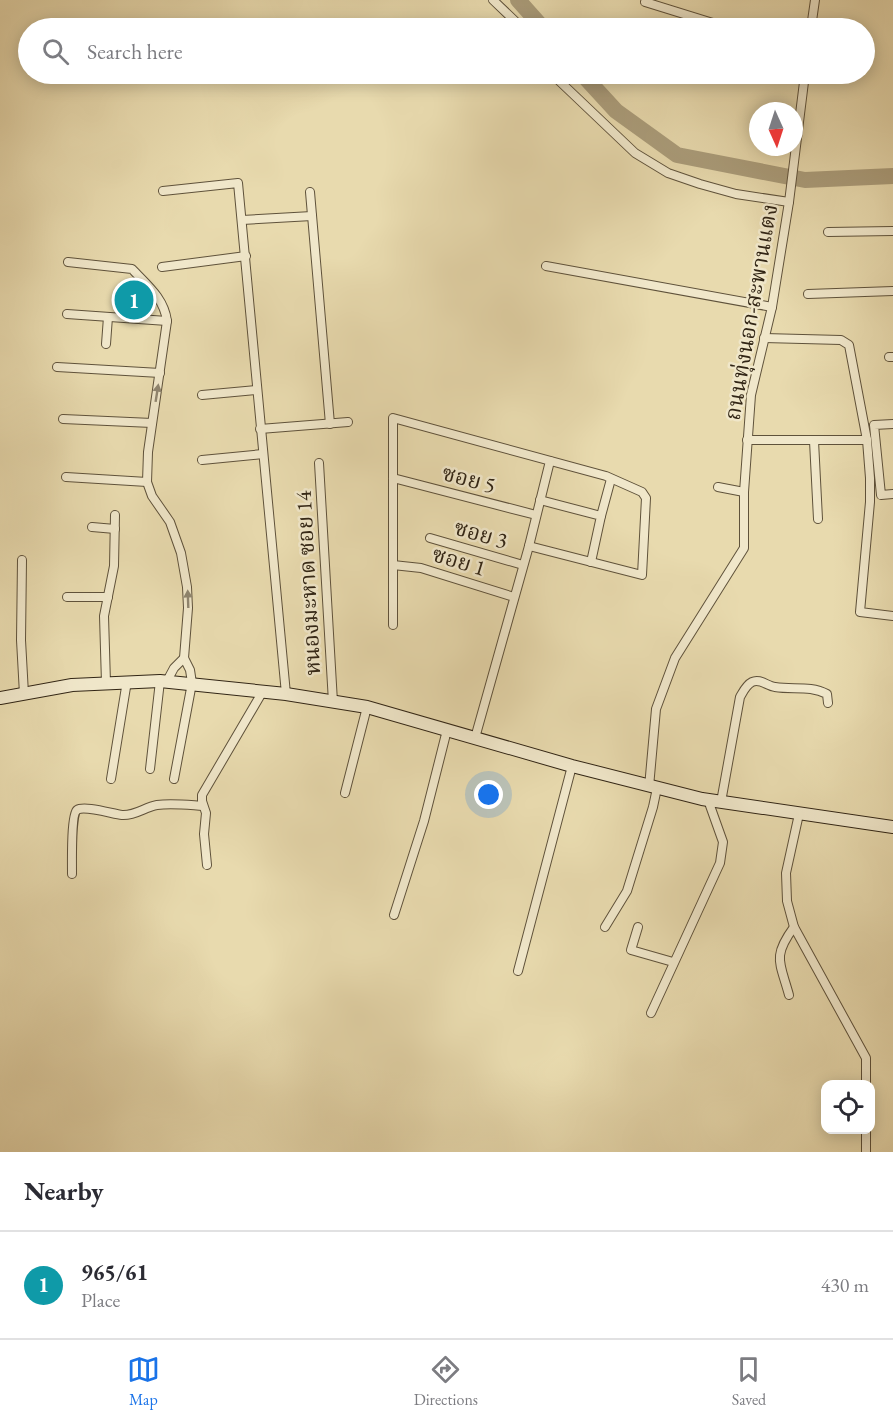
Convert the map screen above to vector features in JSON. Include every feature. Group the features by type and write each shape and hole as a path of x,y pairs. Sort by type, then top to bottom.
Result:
{"street":[{"path":"493,0 512,18"},
{"path":"812,18 815,0"},
{"path":"645,2 697,18"},
{"path":"563,84 635,153 668,173 736,194 790,198"},
{"name":"ถนนทุ่งนอก-สะพานแตง","path":"605,927 627,891 653,807 656,709 675,658 744,548 744,492 751,395 772,307 790,198 804,84"},
{"path":"163,191 238,183 286,694"},
{"path":"310,192 330,424"},
{"path":"242,220 312,216"},
{"path":"828,232 893,231"},
{"path":"162,267 246,256"},
{"path":"68,262 132,269 162,302 167,321 152,423 147,482 152,496 170,522 181,553 187,587 188,608 184,658 190,670 192,683 174,779"},
{"path":"546,266 772,307"},
{"path":"808,294 893,291"},
{"path":"67,314 167,321"},
{"path":"106,344 108,316"},
{"path":"764,338 836,340 846,342 851,349 867,440 870,502 860,612 893,616"},
{"path":"57,367 160,373"},
{"path":"202,394 257,390"},
{"path":"393,625 393,418 611,479 642,492 646,498 642,576 529,546"},
{"path":"63,419 152,423"},
{"path":"260,429 348,422"},
{"path":"893,424 874,425 880,495 893,494"},
{"path":"747,440 867,440"},
{"path":"814,441 818,519"},
{"path":"202,460 263,454"},
{"path":"475,738 524,565 550,461"},
{"name":"หนองมะหาด ซอย 14","path":"319,463 333,702"},
{"path":"66,477 147,482"},
{"name":"ซอย 5","path":"393,478 536,515"},
{"path":"591,562 611,479"},
{"path":"718,487 744,492"},
{"path":"540,500 601,516"},
{"path":"106,683 104,616 114,566 115,515"},
{"path":"92,526 115,529"},
{"name":"ซอย 3","path":"430,538 524,565"},
{"path":"22,560 21,640 24,694"},
{"name":"ซอย 1","path":"393,566 421,568 514,597"},
{"path":"67,597 108,597"},
{"path":"150,770 163,681 184,658"},
{"path":"0,698 72,685 127,681 192,683 286,694 368,707 653,788 708,800 893,827"},
{"path":"111,779 127,681"},
{"path":"721,802 740,697 752,682 759,681 776,687 820,690 827,694 828,703"},
{"path":"207,865 204,834 206,818 202,798 206,786 263,691"},
{"path":"345,793 368,707"},
{"path":"394,915 424,821 447,730"},
{"path":"518,971 572,766"},
{"path":"651,1014 720,863 723,842 708,800"},
{"path":"72,874 74,813 77,810 124,815 159,804 203,806"},
{"path":"798,814 786,873 787,901 794,927 866,1058 866,1080"},
{"path":"638,927 631,950 674,962"},
{"path":"789,995 779,960 779,950 794,927"},
{"path":"866,1134 866,1152"}],"waterway":[{"path":"518,0 534,18"},
{"path":"591,84 616,111 677,155 805,180 893,176"}],"place":[{"name":"965/61","path":"134,300"}]}
